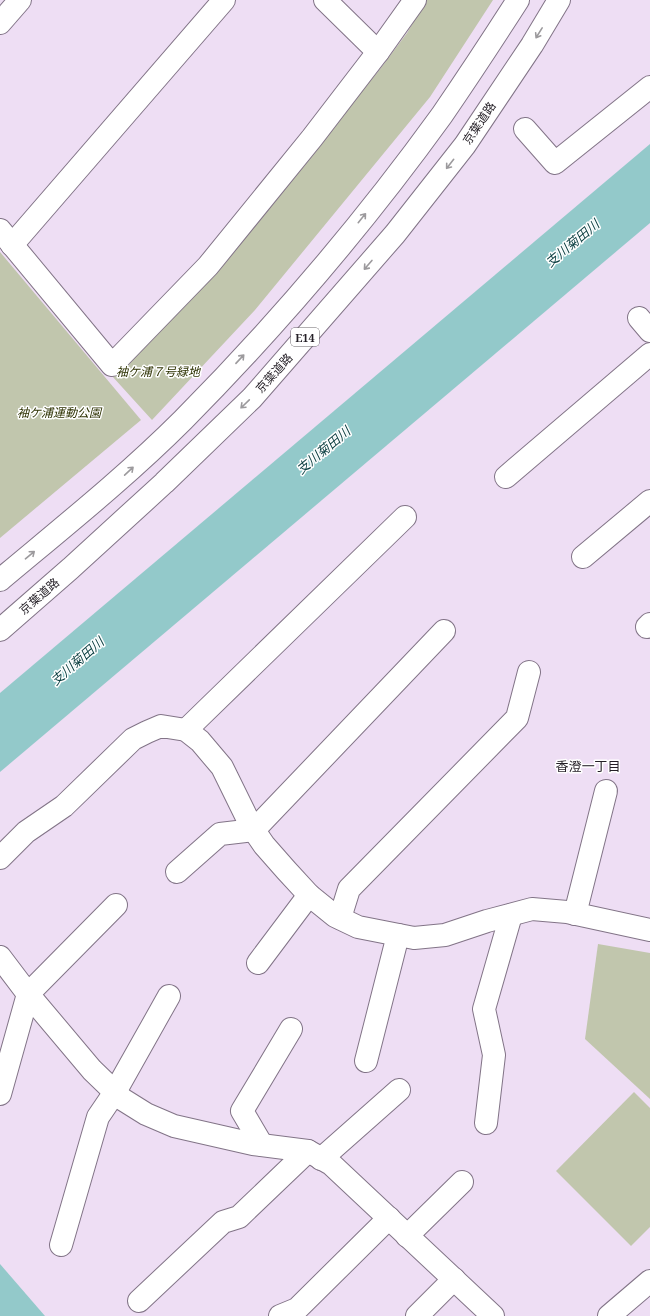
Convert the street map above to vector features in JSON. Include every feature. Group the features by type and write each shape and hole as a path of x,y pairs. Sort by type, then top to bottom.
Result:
{"main road":[{"path":"0,23 20,0"},
{"path":"224,0 6,237 112,365 208,266 312,138 378,52 415,0"},
{"path":"325,0 378,52"},
{"name":"E14","path":"0,580 112,487 182,420 244,355 319,271 381,195 442,114 518,0"},
{"name":"京葉道路","path":"0,630 71,568 164,483 257,392 394,234 460,151 532,45 560,0"},
{"path":"526,129 555,163 650,87"},
{"path":"506,477 650,354"},
{"path":"583,557 650,501"},
{"path":"186,730 405,517"},
{"path":"177,872 220,834 254,830 444,631"},
{"path":"340,918 349,889 517,718 529,672"},
{"path":"0,858 26,832 64,806 133,739 161,726 186,730 200,742 222,767 254,830 264,845 309,895 335,916 358,927 414,938 445,935 532,909 567,912 650,930"},
{"path":"574,914 606,791"},
{"path":"258,963 309,895"},
{"path":"0,1094 28,994 116,905"},
{"path":"486,1123 494,1055 484,1009 511,915"},
{"path":"366,1061 398,935"},
{"path":"0,957 28,994 92,1070 122,1099 146,1114 174,1126 315,1155 331,1164 493,1316"},
{"path":"61,1245 98,1117 115,1092 169,996"},
{"path":"262,1145 242,1111 291,1029"},
{"path":"139,1301 223,1222 239,1217 315,1155 399,1090"},
{"path":"407,1236 462,1182"},
{"path":"280,1316 298,1309 389,1218"},
{"path":"417,1316 454,1279"},
{"path":"609,1316 650,1281"}],"green space":[{"name":"袖ケ浦７号緑地","path":"426,0 493,0 430,97 255,310 152,420 112,376 186,302 307,158 380,69 407,33"},
{"name":"袖ケ浦運動公園","path":"0,252 141,420 0,538"},
{"path":"598,944 650,953 650,1099 585,1039"},
{"path":"634,1092 650,1108 650,1227 631,1246 556,1171"}],"water":[{"name":"支川菊田川","path":"650,144 650,223 0,772 0,693"},
{"path":"0,1264 45,1316 0,1316"}],"district":[{"name":"香澄一丁目","path":"588,766"}]}
